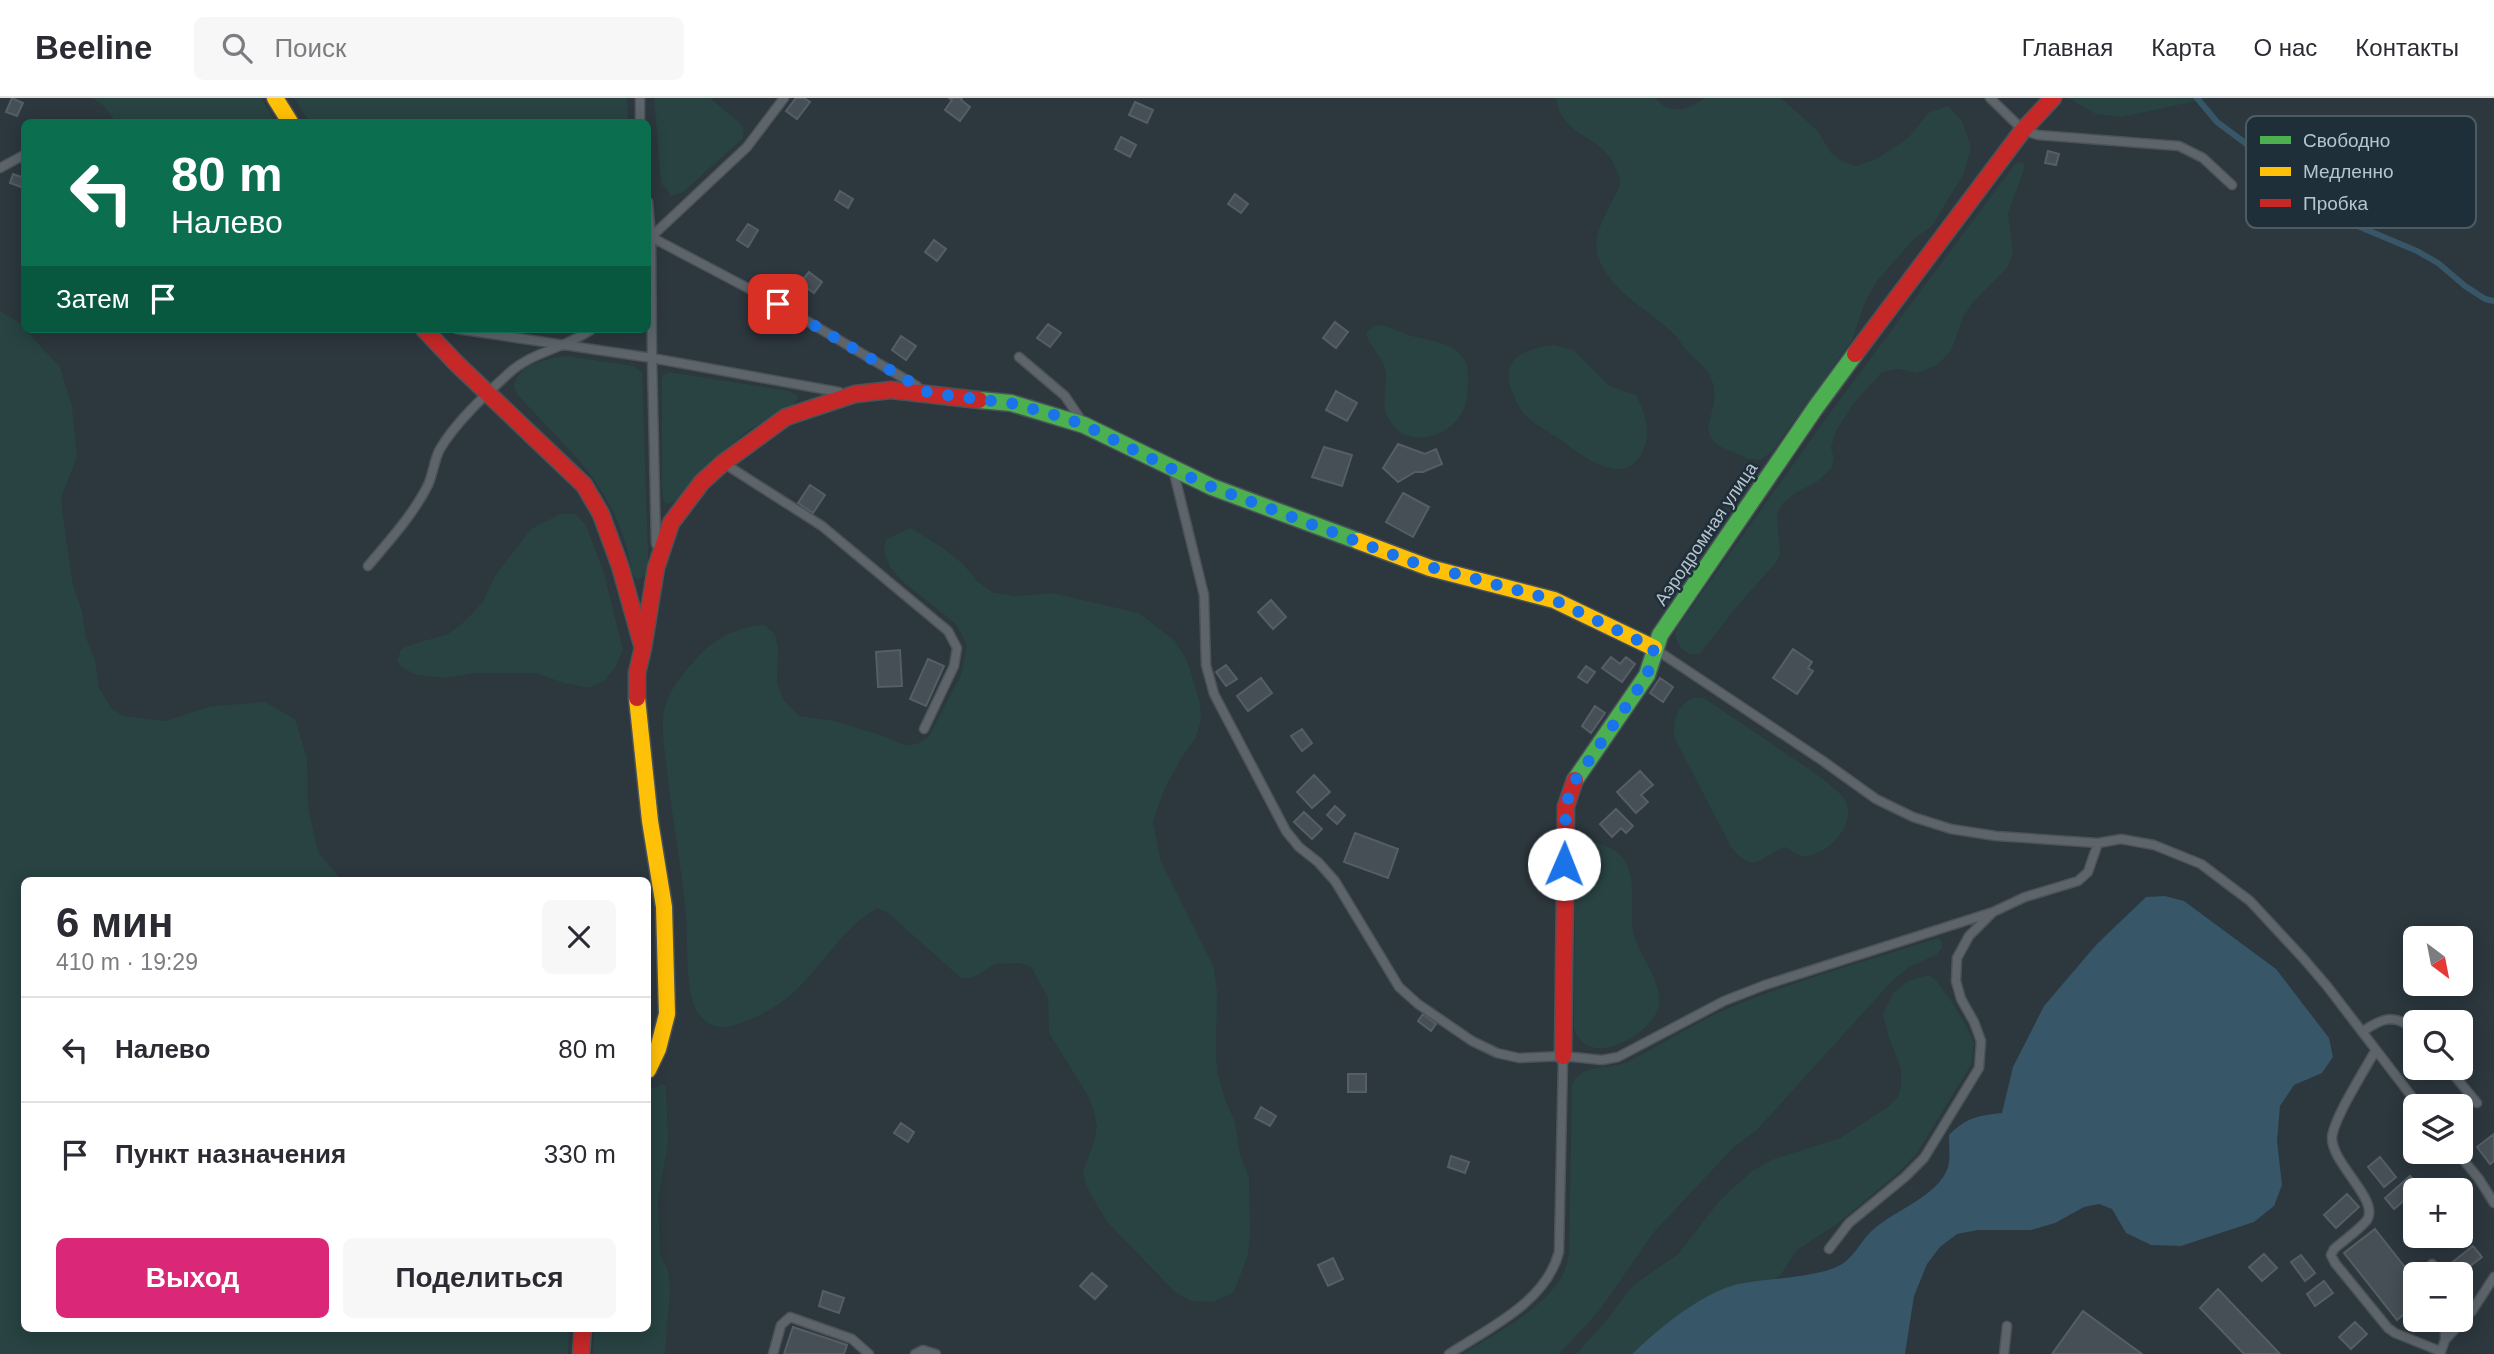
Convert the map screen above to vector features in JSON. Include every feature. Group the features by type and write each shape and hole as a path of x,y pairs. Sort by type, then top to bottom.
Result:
{"street":[{"path":"275,98 288,119"},
{"name":"Аэродромная улица","path":"1563,1056 1566,806 1572,785 1647,676 1660,635 1816,407 2023,130 2053,98"},
{"path":"428,333 584,485 601,514 620,566 643,648"},
{"path":"651,1064 658,1049 667,1014 667,981 664,907 650,821 637,700 637,673 656,568 671,523 702,482 723,463 786,417 855,394 891,390 1010,403 1059,416 1084,425 1174,470 1394,555 1470,579 1554,600 1654,648"},
{"path":"581,1354 583,1332"}],"lane":[{"path":"640,98 640,119"},
{"path":"651,239 747,147 784,98"},
{"path":"1990,98 2023,130 2056,138 2179,146 2203,158 2232,185"},
{"path":"0,168 21,157"},
{"path":"651,242 778,304 929,393"},
{"path":"651,319 656,568"},
{"path":"484,333 652,358 855,394"},
{"path":"368,566 407,518 428,484 439,451 459,424 522,362 538,353 565,345 585,333"},
{"path":"1019,357 1065,396 1084,425"},
{"path":"723,463 821,526 948,631 957,648 954,666 924,729"},
{"path":"1174,470 1204,594 1206,665 1214,694 1286,831 1335,881 1399,987 1418,1004 1472,1041 1497,1053 1519,1058 1563,1056 1602,1060 1618,1057 1724,1001 1765,985 1993,912 2025,897 2078,881 2088,872 2098,843"},
{"path":"1654,648 1876,799 1913,817 1951,830 1985,835 2098,843 2121,839 2154,845 2201,864 2250,901 2303,958 2409,1094"},
{"path":"1829,1249 1849,1223 1924,1158 1979,1068 1981,1041 1961,999 1956,981 1957,958 1969,936 1993,912"},
{"path":"2362,1032 2381,1020 2403,1021"},
{"path":"2375,1051 2336,1123 2332,1136 2334,1152 2367,1199 2370,1212 2367,1220 2334,1249 2331,1255 2335,1263 2395,1334 2440,1352 2445,1340 2472,1311 2494,1277"},
{"path":"1449,1354 1498,1322 1541,1289 1555,1270 1559,1252 1563,1056"},
{"path":"2458,1080 2477,1103"},
{"path":"2467,1164 2494,1203"},
{"path":"773,1354 781,1325 790,1317 852,1339 869,1354"},
{"path":"2004,1354 2007,1326"},
{"path":"2445,1332 2445,1340"},
{"path":"915,1354 923,1350 936,1354"}],"green space":[{"path":"92,98 261,98 274,119 114,119 103,105"},
{"path":"294,98 627,98 628,119 307,119"},
{"path":"654,98 710,98 741,124 744,130 742,139 682,193 671,196 661,183"},
{"path":"1556,98 1655,98 1666,107 1679,109 1692,106 1704,98 1781,98 1818,131 1831,153 1856,166 1876,159 1908,138 1928,113 1948,106 1962,121 1971,147 1964,173 1932,226 1915,238 1877,281 1865,302 1852,340 1772,452 1760,460 1749,459 1721,447 1713,441 1708,431 1714,396 1712,379 1707,371 1674,334 1615,285 1601,264 1596,247 1597,238 1619,186 1619,176 1607,154 1565,121"},
{"path":"2068,98 2210,98 2122,117 2096,114"},
{"path":"2015,164 2024,164 2024,170 2008,213 2013,252 2008,267 1974,301 1963,317 1951,351 1937,365 1917,373 1898,369 1882,372 1851,407 1836,431 1831,448 1834,458 1832,468 1818,481 1783,503 1777,514 1780,555 1774,565 1738,605 1700,654 1684,651 1675,636 1677,628 1824,421"},
{"path":"0,311 17,321 21,325 21,333 28,333 60,367 72,406 77,457 61,498 73,585 82,611 86,638 95,660 99,688 112,709 124,716 165,721 212,706 265,702 295,719 307,758 308,807 318,852 339,877 21,877 21,1332 569,1332 568,1354 0,1354"},
{"path":"1377,325 1445,344 1463,357 1468,373 1466,403 1456,421 1447,429 1425,438 1404,434 1394,427 1385,411 1385,369 1366,332"},
{"path":"1554,345 1573,350 1608,385 1636,395 1645,415 1647,436 1641,455 1632,465 1614,469 1593,462 1535,423 1521,409 1509,382 1511,364 1532,349"},
{"path":"567,356 633,366 642,372 648,561 646,573 637,580 632,573 616,517 604,494 573,454 517,394 514,387 516,379 527,367"},
{"path":"669,372 789,391 797,395 798,399 746,432 717,457 675,501 666,504 662,491 662,378"},
{"path":"560,514 575,514 586,525 604,573 623,650 615,668 605,680 590,688 535,673 475,673 445,678 418,675 402,668 397,661 401,649 448,634 465,621 483,602 495,576 531,529"},
{"path":"911,528 943,548 992,592 1015,596 1052,593 1139,613 1175,641 1187,660 1200,703 1201,720 1195,739 1165,788 1153,821 1161,862 1214,968 1218,1074 1235,1122 1240,1154 1249,1178 1248,1255 1234,1292 1213,1302 1191,1301 1175,1292 1107,1222 1086,1186 1083,1172 1097,1126 1094,1111 1088,1096 1049,1033 1048,998 1031,967 1020,963 995,964 974,977 962,979 888,913 877,908 844,935 790,996 772,1008 740,1024 720,1027 706,1022 694,1005 688,974 685,904 664,744 663,716 668,698 684,672 710,645 736,630 765,625 775,634 778,648 777,683 784,700 799,716 835,721 904,745 917,744 929,736 961,675 967,645 956,624 902,581 890,567 884,551 886,539"},
{"path":"1693,698 1704,698 1814,772 1841,795 1847,804 1848,814 1846,824 1833,843 1824,850 1804,856 1785,847 1758,862 1752,863 1739,856 1731,847 1674,737 1677,714 1683,705"},
{"path":"1592,842 1613,849 1627,865 1632,883 1635,939 1659,996 1655,1015 1647,1026 1635,1036 1607,1048 1593,1047 1582,1042 1574,1029 1575,848 1579,844"},
{"path":"1938,938 1942,942 1942,948 1936,955 1909,967 1892,981 1756,1131 1735,1146 1654,1232 1599,1311 1559,1354 1463,1354 1533,1308 1546,1297 1565,1270 1569,1251 1572,1085 1576,1078 1588,1070 1627,1062 1704,1020 1756,997"},
{"path":"1928,975 1936,980 1952,1002 1974,1043 1971,1065 1917,1153 1899,1172 1837,1224 1797,1250 1780,1276 1771,1281 1741,1283 1652,1335 1632,1354 1576,1354 1606,1321 1632,1286 1678,1254 1720,1200 1752,1171 1771,1160 1840,1138 1888,1107 1898,1097 1901,1069 1883,1014 1894,992 1908,981"},
{"path":"662,1084 666,1087 668,1143 658,1199 660,1255 668,1270 670,1289 665,1354 593,1354 595,1332 651,1332 653,1088"}],"water":[{"path":"2165,896 2184,901 2276,969 2329,1038 2333,1057 2322,1073 2294,1085 2280,1106 2277,1141 2282,1185 2274,1206 2254,1222 2181,1246 2151,1245 2126,1233 2112,1209 2099,1204 2084,1207 2055,1223 2031,1230 1978,1230 1957,1234 1940,1247 1927,1264 1914,1296 1905,1354 1632,1354 1684,1311 1730,1286 1812,1274 1841,1265 1875,1228 1930,1191 1946,1173 1949,1135 1973,1118 2002,1113 2013,1067 2044,1006 2097,944 2146,897"}],"building":[{"path":"12,98 23,103 17,116 6,112"},
{"path":"796,98 804,98 810,102 797,119 786,111"},
{"path":"949,98 962,98 970,107 960,121 945,110 952,100"},
{"path":"1135,102 1153,110 1147,123 1129,115"},
{"path":"1121,137 1136,145 1130,157 1115,149"},
{"path":"2048,151 2059,154 2056,165 2045,163"},
{"path":"13,174 21,177 21,187 10,183"},
{"path":"840,191 853,199 848,208 835,200"},
{"path":"1235,194 1248,204 1241,213 1228,204"},
{"path":"748,224 758,230 748,247 737,240"},
{"path":"934,240 946,249 937,261 925,252"},
{"path":"809,272 822,282 814,293 800,283"},
{"path":"1335,322 1348,332 1336,348 1323,338"},
{"path":"1048,324 1061,333 1050,347 1037,338"},
{"path":"901,336 916,346 906,360 892,350"},
{"path":"1336,391 1357,403 1347,421 1326,410"},
{"path":"1398,444 1425,454 1436,449 1442,464 1423,472 1415,472 1398,482 1383,468"},
{"path":"1324,447 1352,455 1342,486 1312,477"},
{"path":"810,485 825,495 813,513 798,503"},
{"path":"1403,493 1429,507 1413,537 1386,522"},
{"path":"1271,600 1286,617 1273,629 1258,612"},
{"path":"1793,649 1812,662 1808,668 1813,671 1797,694 1773,678"},
{"path":"900,650 902,686 878,687 876,652"},
{"path":"1611,657 1620,664 1626,657 1635,664 1622,682 1602,668"},
{"path":"928,659 944,666 926,706 910,699"},
{"path":"1226,665 1237,679 1226,686 1216,672"},
{"path":"1586,666 1595,672 1587,683 1578,677"},
{"path":"1261,678 1272,693 1248,711 1237,696"},
{"path":"1660,678 1673,687 1663,702 1650,693"},
{"path":"1595,706 1605,713 1591,733 1582,726"},
{"path":"1302,729 1312,743 1302,751 1291,736"},
{"path":"1640,771 1653,785 1641,795 1648,802 1636,813 1617,792"},
{"path":"1314,775 1330,792 1312,808 1297,792"},
{"path":"1335,806 1345,815 1337,824 1327,815"},
{"path":"1616,809 1633,826 1626,833 1621,828 1612,837 1600,824"},
{"path":"1304,812 1322,829 1312,839 1294,822"},
{"path":"1355,833 1398,849 1388,878 1344,862"},
{"path":"1423,1014 1436,1024 1431,1031 1418,1021"},
{"path":"1348,1074 1366,1074 1366,1092 1348,1092"},
{"path":"1261,1107 1276,1116 1270,1126 1255,1118"},
{"path":"901,1123 914,1132 908,1142 894,1133"},
{"path":"2494,1134 2494,1161 2490,1164 2477,1147"},
{"path":"1451,1156 1469,1162 1465,1173 1448,1167"},
{"path":"2380,1157 2396,1177 2384,1187 2368,1167"},
{"path":"2403,1182 2403,1201 2394,1209 2385,1198"},
{"path":"2347,1194 2359,1207 2336,1228 2324,1215"},
{"path":"2375,1229 2403,1265 2403,1315 2397,1320 2344,1253"},
{"path":"2473,1246 2482,1257 2473,1264 2453,1262"},
{"path":"2264,1254 2277,1268 2262,1281 2249,1267"},
{"path":"2301,1255 2315,1273 2305,1281 2291,1262"},
{"path":"1333,1258 1343,1279 1328,1286 1318,1265"},
{"path":"1092,1273 1107,1286 1095,1299 1080,1286"},
{"path":"2324,1281 2333,1293 2315,1306 2307,1294"},
{"path":"2218,1289 2280,1354 2244,1354 2200,1308"},
{"path":"823,1291 844,1298 839,1313 819,1306"},
{"path":"2083,1311 2142,1354 2052,1354"},
{"path":"2355,1322 2367,1334 2351,1349 2339,1337"},
{"path":"793,1327 847,1345 844,1354 784,1354"}],"waterway":[{"path":"2197,98 2217,122 2246,144"},
{"path":"2362,228 2417,251 2438,263 2485,299 2494,301"}],"traffic: fast":[{"path":"1575,780 1647,675 1660,635 1855,354"},
{"path":"979,400 1011,403 1084,425 1212,487 1358,541"}],"traffic: slow":[{"path":"275,98 288,119"},
{"path":"1358,541 1430,568 1554,600 1654,648"},
{"path":"637,698 650,821 664,907 667,1014 658,1049 651,1064"}],"traffic: jam":[{"path":"1855,354 2023,130 2053,98"},
{"path":"428,333 584,485 601,514 620,566 643,648 637,673 637,698"},
{"path":"643,648 656,568 671,523 702,482 723,463 786,417 855,394 891,390 979,400"},
{"path":"1563,1056 1566,806 1575,780"},
{"path":"581,1354 583,1332"}],"route":[{"path":"778,304 929,393 1010,403 1059,416 1084,425 1212,487 1412,562 1554,600 1654,648 1647,676 1572,785 1566,806 1564,864"}]}
